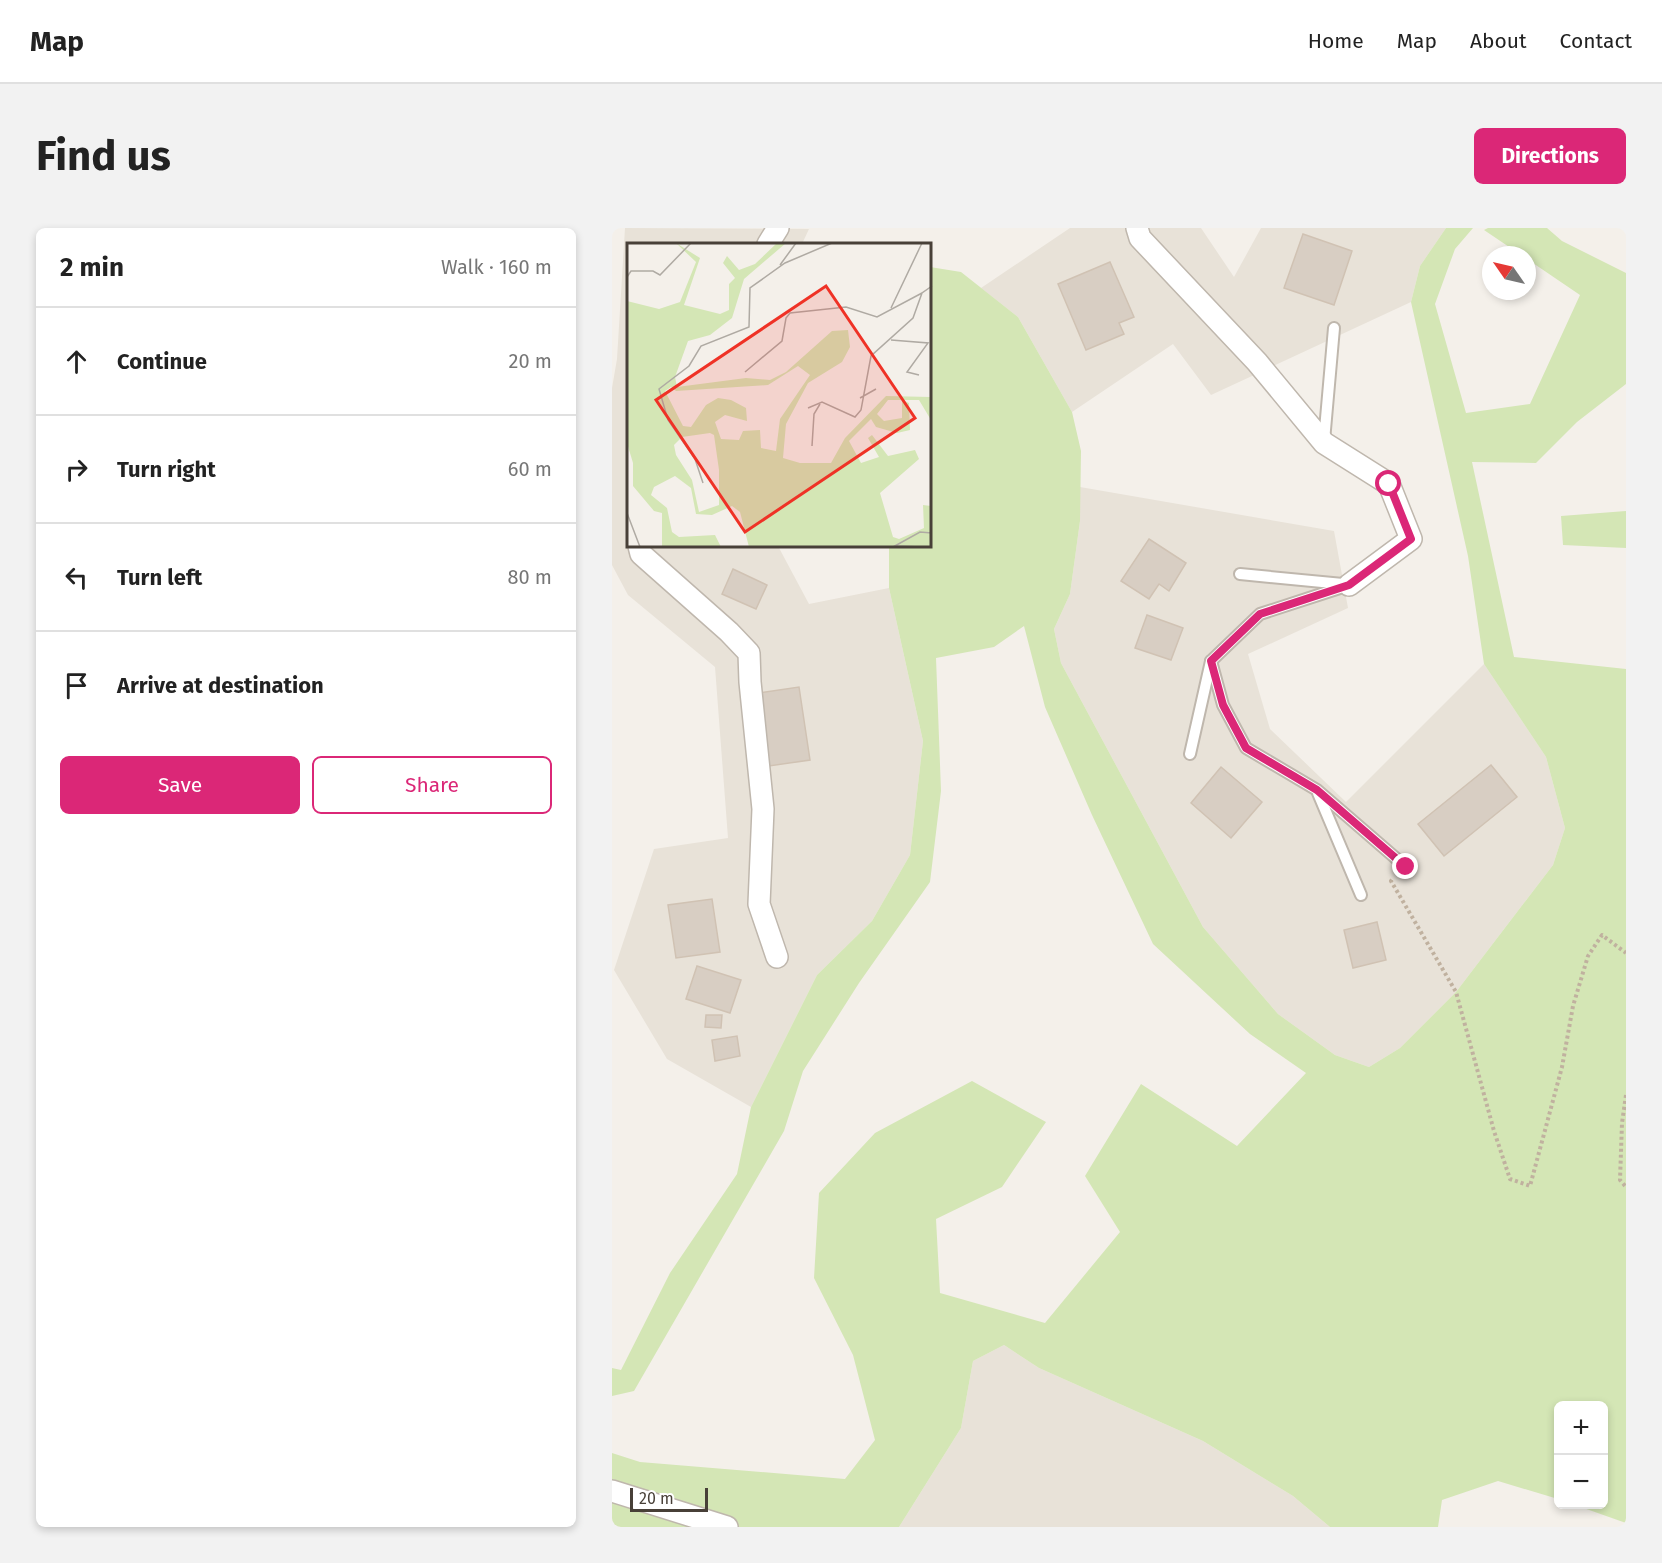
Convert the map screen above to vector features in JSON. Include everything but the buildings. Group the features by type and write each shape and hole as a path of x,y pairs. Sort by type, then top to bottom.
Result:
{"street":[{"path":"769,243 778,228"},
{"path":"1137,228 1140,238 1257,362 1324,443 1389,484 1411,539 1349,585"},
{"path":"639,548 640,554 729,632 749,653 763,809 759,904 777,957"},
{"path":"612,1491 727,1527"}],"lane":[{"path":"1324,443 1334,328"},
{"path":"1240,574 1349,585"},
{"path":"1190,754 1211,661 1260,614 1349,585"},
{"path":"1211,661 1223,705 1246,748 1317,790 1406,867"},
{"path":"1317,790 1361,895"}],"path":[{"path":"1406,867 1391,881 1456,992 1494,1131 1510,1179 1530,1185 1562,1067 1573,1006 1588,956 1602,935 1626,953"},
{"path":"1626,1095 1622,1123 1620,1180 1626,1186"}],"shaded area":[{"path":"625,228 809,229 802,243 627,243 627,548 779,548 809,604 889,588 923,741 910,855 872,921 817,975 751,1107 667,1059 614,970 654,849 728,838 715,667 628,595 612,565 612,388 617,359"},
{"path":"1070,228 1201,228 1234,277 1261,228 1446,228 1420,266 1411,302 1211,395 1173,344 1072,412 1018,317 981,288"},
{"path":"1080,487 1334,531 1348,608 1248,654 1270,729 1346,802 1484,664 1546,757 1565,828 1553,865 1456,992 1400,1048 1369,1067 1335,1055 1278,1014 1203,927 1061,663 1054,629 1070,594 1080,521"},
{"path":"1004,1345 1039,1368 1203,1441 1293,1496 1330,1527 899,1527 961,1428 973,1361"}],"green space":[{"path":"1446,228 1473,228 1455,249 1435,304 1466,413 1530,404 1580,295 1536,265 1536,246 1508,246 1484,230 1488,228 1547,228 1562,241 1626,273 1626,384 1577,422 1536,463 1472,462 1514,657 1626,669 1626,1523 1586,1509 1608,1509 1608,1401 1554,1401 1554,1498 1498,1481 1442,1500 1438,1527 1330,1527 1293,1496 1203,1441 1039,1368 1004,1345 973,1361 961,1428 899,1527 612,1527 612,1453 640,1462 845,1479 875,1440 853,1355 814,1278 819,1193 875,1133 972,1081 1046,1122 1002,1187 936,1219 940,1293 1045,1323 1120,1232 1085,1176 1141,1084 1237,1146 1306,1073 1250,1034 1153,944 1092,815 1045,707 1024,626 994,647 936,658 941,791 930,882 859,983 803,1071 784,1131 634,1391 612,1396 612,1368 621,1370 670,1273 737,1174 751,1107 817,975 872,921 910,855 923,741 889,588 889,548 932,548 932,267 961,272 1018,317 1072,412 1081,451 1080,521 1070,594 1054,629 1061,663 1203,927 1278,1014 1335,1055 1369,1067 1400,1048 1456,992 1553,865 1565,828 1546,757 1484,664 1468,556 1411,302 1420,266"},
{"path":"1626,511 1626,548 1563,545 1561,516"}],"route":[{"path":"1389,484 1411,539 1349,585 1260,614 1211,661 1223,705 1246,748 1317,790 1406,867"}]}
